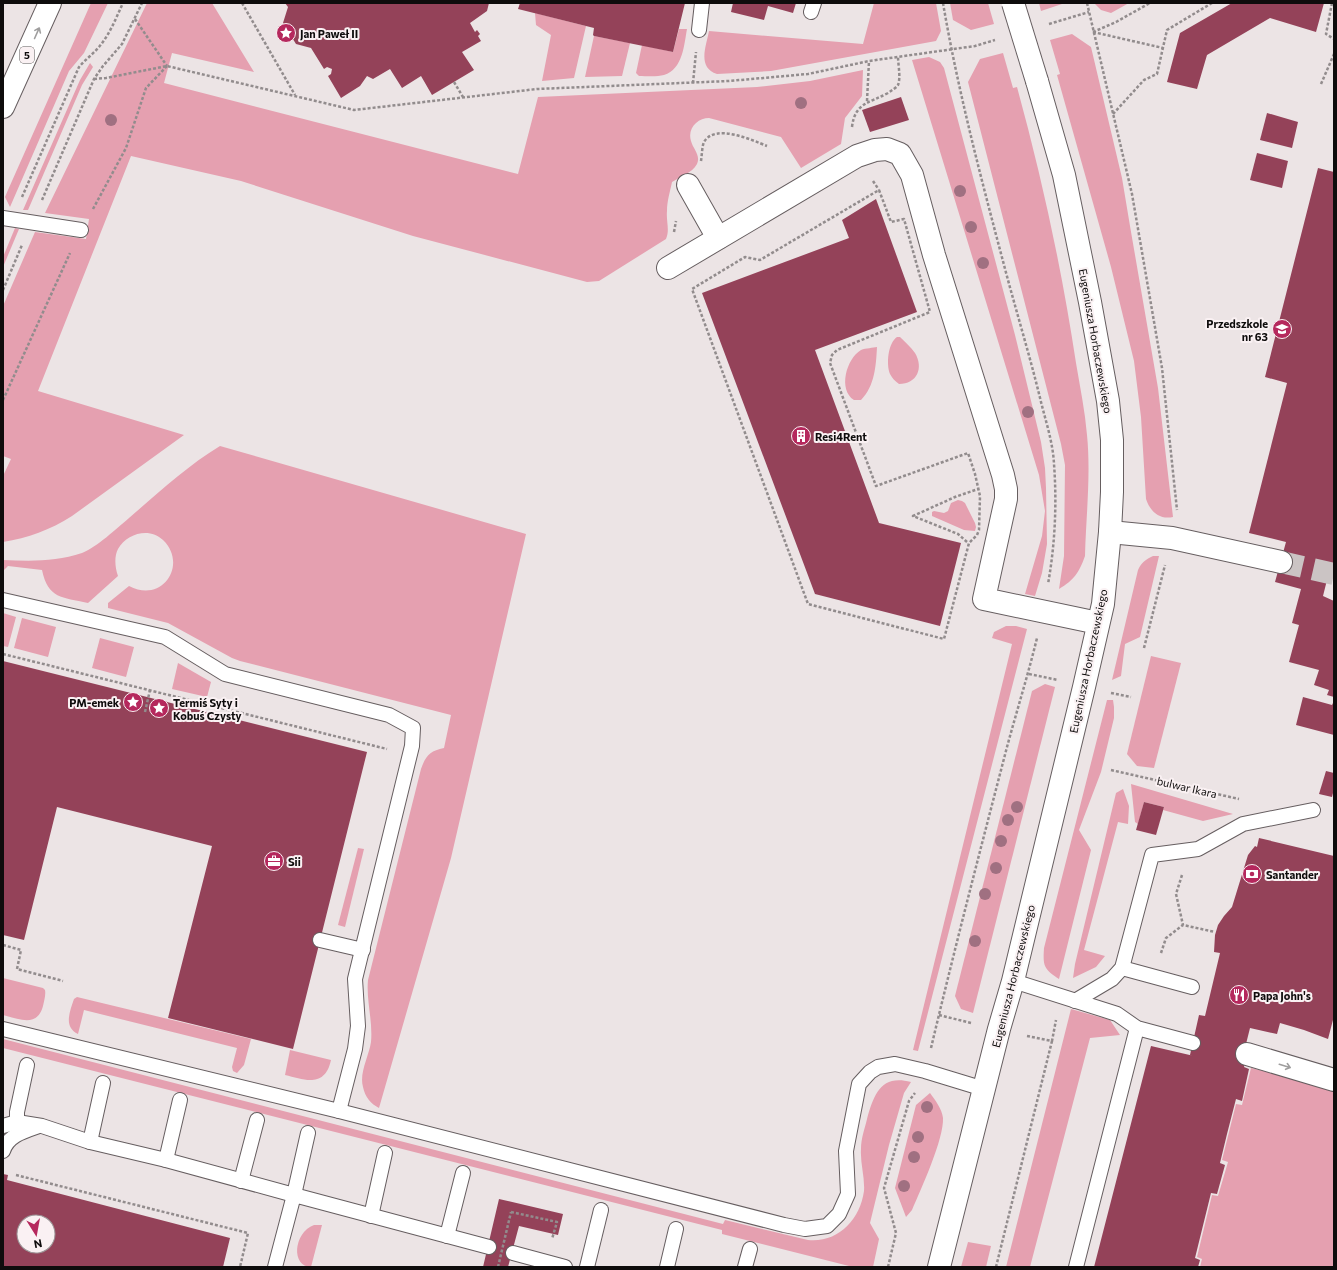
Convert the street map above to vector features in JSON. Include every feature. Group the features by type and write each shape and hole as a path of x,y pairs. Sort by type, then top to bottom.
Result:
{"street":[{"name":"5","path":"3,107 50,3"},
{"name":"Eugeniusza Horbaczewskiego","path":"939,1267 1013,981 1084,687 1102,604 1110,532 1112,440 1108,401 1090,302 1064,175 1013,3"},
{"path":"668,268 857,156 875,150 887,149 900,154 912,175 934,255 1006,489 1006,499 984,599 1098,623"},
{"path":"688,185 718,238"},
{"path":"1110,532 1172,538 1281,562"},
{"path":"1247,1054 1334,1080"}],"lane":[{"path":"699,30 702,3"},
{"path":"8,218 81,230"},
{"path":"3,600 165,637 225,674 389,715 413,728 410,755 355,979 358,1026 355,1049 339,1111"},
{"path":"1075,1001 1112,979 1122,968 1152,855 1198,849 1243,824 1313,810"},
{"path":"320,940 363,950"},
{"path":"1122,968 1192,988"},
{"path":"1013,981 1117,1014 1137,1028 1193,1044"},
{"path":"1076,1267 1137,1028"},
{"path":"3,1029 339,1111 805,1229 827,1226 839,1214 848,1194 846,1151 859,1084 870,1072 878,1067 895,1064 925,1071 984,1089"},
{"path":"27,1065 16,1112 10,1124 42,1126 90,1142 166,1160 489,1247"},
{"path":"90,1142 104,1083"},
{"path":"166,1160 180,1100"},
{"path":"241,1181 257,1120"},
{"path":"3,1151 5,1144 18,1134 42,1126"},
{"path":"275,1267 294,1195 308,1133"},
{"path":"371,1216 386,1153"},
{"path":"447,1236 463,1173"},
{"path":"587,1267 601,1210"},
{"path":"667,1267 676,1229"},
{"path":"745,1267 750,1249"},
{"path":"513,1253 565,1267"}],"path":[{"path":"8,218 79,67 98,47 111,30 123,3"},
{"path":"3,290 94,79 122,44 142,3"},
{"path":"242,3 295,96"},
{"path":"943,3 951,49 1004,265 1036,383 1054,463 1056,504 1054,555 1047,590"},
{"path":"1087,3 1132,194 1162,368 1177,512"},
{"path":"1093,32 1116,22 1150,3"},
{"path":"1113,114 1144,80 1157,74 1167,30 1211,3"},
{"path":"1332,3 1326,34 1334,39"},
{"path":"134,19 167,66"},
{"path":"693,83 699,30"},
{"path":"1093,32 1163,48"},
{"path":"94,79 167,66 354,110 537,89 730,81 808,74 869,61 951,49"},
{"path":"1321,84 1334,54"},
{"path":"857,156 852,131 856,111 866,101 895,88 898,84 899,78 898,56"},
{"path":"866,101 869,61"},
{"path":"81,230 126,148 146,88 167,66"},
{"path":"454,82 464,97"},
{"path":"879,190 891,222 904,219 930,312 837,350 832,355 830,362 876,486 968,453 980,496 979,530 969,543 944,639 808,604 692,288 745,257 760,260 879,190"},
{"path":"3,400 72,247"},
{"path":"969,543 958,534 913,516 955,497 979,489"},
{"path":"1144,648 1166,560"},
{"path":"929,1055 955,947 1029,674 1037,637"},
{"path":"3,654 410,755"},
{"path":"1029,674 1060,681"},
{"path":"145,712 150,690"},
{"path":"1107,692 1131,697"},
{"name":"bulwar Ikara","path":"1111,770 1241,800"},
{"path":"1176,894 1183,925"},
{"path":"1163,945 1166,938 1183,925 1215,932"},
{"path":"3,945 21,950 17,969 63,981"},
{"path":"996,1267 1052,1041"},
{"path":"888,1267 896,1234 884,1188 909,1101 920,1087 925,1071"},
{"path":"16,1175 248,1233 240,1267"},
{"path":"498,1267 511,1212 557,1222"}],"shaded area":[{"path":"91,3 108,3 84,53 69,71 10,207 5,197"},
{"path":"147,3 212,3 254,72 172,53 164,83 518,174 538,97 757,87 810,81 863,70 862,96 845,118 841,144 801,168 781,137 709,118 705,118 697,122 692,128 690,136 698,161 692,170 672,182 668,204 668,232 666,239 599,281 587,282 413,236 241,181 131,156 38,391 184,435 64,521 39,533 3,542 3,476 11,459 3,456 3,306 35,232 86,239 89,219 45,213"},
{"path":"874,3 936,3 941,31 936,41 771,71 717,74 707,67 705,62 704,56 709,31 863,44"},
{"path":"950,3 988,3 994,24 971,30 953,20"},
{"path":"1039,3 1063,3 1041,11"},
{"path":"1094,3 1129,3 1111,13 1101,10"},
{"path":"535,13 586,26 574,78 542,81 551,35 536,25"},
{"path":"679,29 687,29 682,56 675,68 664,75 639,76 636,73 642,45 673,52"},
{"path":"1072,34 1091,47 1122,178 1158,388 1173,517 1168,518 1156,514 1146,499 1141,417 1134,361 1111,267 1057,75 1060,74 1050,40"},
{"path":"594,36 630,43 622,76 585,77"},
{"path":"1003,53 1013,88 1017,87 1043,190 1058,259 1086,426 1088,480 1085,556 1081,567 1075,576 1059,589 1064,556 1065,465 1061,444 968,82 980,59"},
{"path":"929,57 940,62 944,68 1015,335 1041,442 1045,468 1047,544 1042,573 1035,596 1025,594 1042,536 1045,511 1039,475 912,60"},
{"path":"90,63 93,67 82,85 28,210 23,210 80,80"},
{"path":"15,228 19,229 3,267 3,257"},
{"path":"897,337 900,337 915,353 919,364 919,369 914,378 905,383 899,384 891,375 888,365 890,349"},
{"path":"877,347 872,382 861,400 854,400 846,389 845,382 851,360 861,350"},
{"path":"220,446 526,534 451,858 379,1108 367,1097 362,1082 363,1070 371,1042 368,980 421,769 429,754 444,748 451,715 240,661 168,623 108,608 108,603 129,586 141,590 152,590 161,586 168,579 172,570 173,560 170,550 163,540 152,534 139,534 122,543 118,549 115,559 118,576 88,603 64,598 52,592 48,587 42,570 8,566 3,571 3,560 33,561 62,558 82,553 94,547 184,471"},
{"path":"958,500 965,503 975,523 975,531 964,530 932,516 932,512 934,511 944,513 948,511 951,503"},
{"path":"1159,556 1140,637 1125,644 1121,676 1112,680 1138,570 1148,558"},
{"path":"3,613 16,617 8,647 3,646"},
{"path":"22,618 56,627 48,657 14,648"},
{"path":"1006,626 1016,626 1027,629 918,1051 913,1050 1012,644 992,638 994,632"},
{"path":"100,638 134,647 126,677 92,668"},
{"path":"1151,656 1181,663 1154,768 1137,766 1127,754"},
{"path":"178,663 211,682 207,697 172,689"},
{"path":"1045,684 1055,687 973,1013 961,1009 955,996 1032,691"},
{"path":"1107,700 1113,700 1114,718 1101,772 1079,830 1091,850 1059,979 1045,966 1044,948"},
{"path":"1131,784 1233,814 1203,821 1163,810 1164,807 1144,802 1138,824 1135,822"},
{"path":"1123,789 1129,806 1128,824 1118,822 1084,950 1105,956 1096,967 1073,978 1075,964 1116,793"},
{"path":"358,848 364,849 345,927 338,925"},
{"path":"3,978 43,988 45,990 43,1006 40,1013 36,1017 32,1020 21,1020 3,1015"},
{"path":"77,997 251,1039 244,1065 237,1073 233,1071 232,1067 237,1048 84,1010 78,1034 73,1031 69,1023 74,999"},
{"path":"1071,1009 1110,1020 1120,1035 1090,1038 1030,1267 1006,1267"},
{"path":"3,1039 723,1224 725,1220 808,1240 829,1238 838,1233 846,1228 858,1211 862,1202 864,1191 861,1160 862,1137 876,1094 880,1088 892,1081 901,1080 911,1082 904,1093 889,1145 870,1223 879,1239 873,1267 853,1267 722,1234 722,1230 3,1048"},
{"path":"290,1050 331,1060 328,1069 324,1075 313,1080 300,1079 285,1075"},
{"path":"1251,1068 1334,1088 1334,1267 1200,1267 1202,1259 1197,1257 1212,1195 1218,1196 1228,1162 1222,1160 1236,1104 1242,1105"},
{"path":"930,1093 938,1105 943,1118 940,1138 912,1210 906,1217 895,1188 916,1105"},
{"path":"314,1225 322,1225 311,1267 305,1266 300,1262 297,1249 302,1235 307,1229"},
{"path":"968,1242 991,1246 986,1267 961,1267"}],"building":[{"path":"285,3 489,3 487,11 470,23 475,32 477,30 480,34 478,36 481,41 462,52 474,70 432,95 421,76 402,88 390,69 373,79 367,76 360,86 341,98 328,76 331,74 332,69 327,67 324,69 311,48 296,44 283,23 288,7"},
{"path":"520,3 685,3 673,52 594,36 594,28 518,9"},
{"path":"733,3 796,3 793,13 768,6 764,20 731,12"},
{"path":"1232,3 1324,3 1316,32 1270,18 1207,55 1197,89 1167,82 1180,33"},
{"path":"901,97 909,120 870,132 862,110"},
{"path":"1267,113 1298,122 1292,148 1260,140"},
{"path":"1257,153 1288,161 1282,188 1250,180"},
{"path":"1318,168 1334,172 1334,576 1328,576 1323,596 1334,601 1334,697 1327,695 1329,690 1314,685 1319,670 1289,662 1299,625 1292,623 1301,589 1275,582 1286,542 1249,533 1287,383 1265,377"},
{"name":"Resi4Rent","path":"876,199 917,312 815,350 879,523 961,543 940,626 815,594 702,293 849,238 842,220"},
{"path":"3,661 367,752 293,1049 168,1018 212,846 57,807 24,940 3,935"},
{"path":"1303,697 1332,705 1334,701 1334,735 1296,725"},
{"path":"1326,771 1334,773 1334,789 1332,797 1319,794"},
{"path":"1144,802 1164,807 1156,835 1136,830"},
{"path":"1259,838 1334,856 1334,1016 1328,1039 1280,1023 1277,1034 1250,1028 1246,1044 1249,1046 1244,1067 1249,1069 1242,1101 1236,1099 1227,1134 1220,1163 1225,1165 1217,1194 1211,1193 1195,1258 1200,1260 1198,1267 1094,1267 1151,1046 1194,1056 1190,1055 1199,1015 1205,1016 1220,953 1214,952 1215,935 1218,925 1232,907 1248,855 1255,846 1257,847"},
{"path":"3,1174 8,1175 7,1180 230,1238 223,1267 3,1267"},
{"path":"499,1199 563,1214 558,1235 519,1226 508,1267 483,1267"}],"tunnel":[{"path":"1281,562 1334,574"}],"place":[{"name":"Jan Paweł II","path":"286,33"},
{"name":"Przedszkole nr 63","path":"1282,329"},
{"name":"Resi4Rent","path":"801,436"},
{"name":"PM-emek","path":"133,702"},
{"name":"Termiś Syty i Kobuś Czysty","path":"159,708"},
{"name":"Sii","path":"274,861"},
{"name":"Santander","path":"1252,874"},
{"name":"Papa John's","path":"1239,995"}]}
